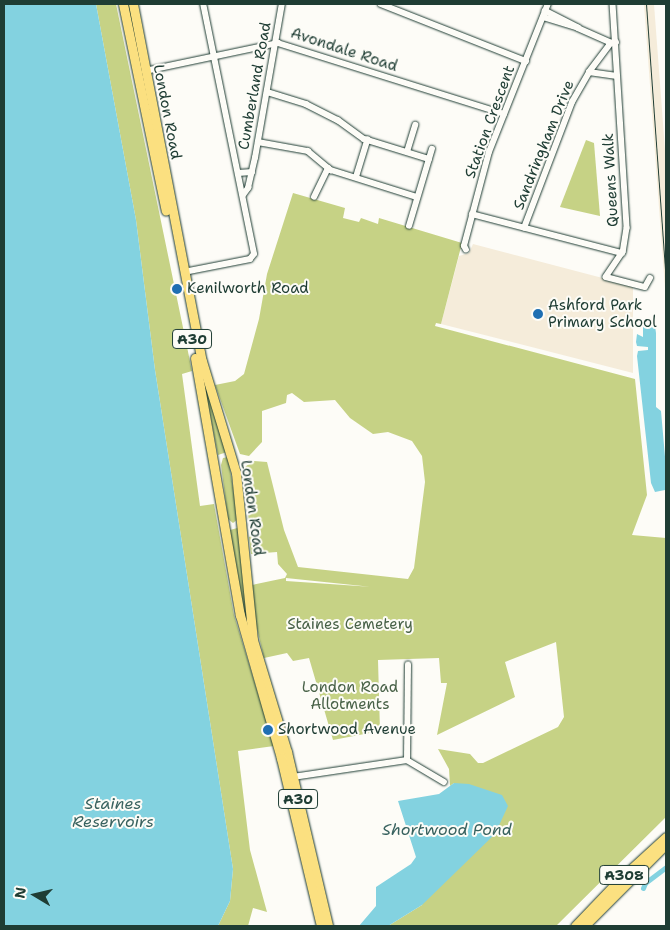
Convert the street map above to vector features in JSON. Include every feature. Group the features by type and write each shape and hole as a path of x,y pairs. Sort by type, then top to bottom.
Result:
{"highway":[{"name":"A30","path":"123,4 224,509 245,636 281,758 321,926"},
{"name":"London Road","path":"132,4 206,381 232,458 243,517 254,640 293,777 328,926"},
{"name":"A30","path":"224,509 225,499 219,462 224,455 232,458"},
{"path":"226,523 236,526 243,517"},
{"name":"A308","path":"586,920 666,837"},
{"name":"A308","path":"575,926 586,920 666,845"}],"street":[{"path":"184,272 252,258 243,194 203,4"},
{"name":"Cumberland Road","path":"243,194 252,172 282,4"},
{"path":"381,4 526,61"},
{"name":"Queens Walk","path":"613,4 613,42 627,228 622,254 606,277 645,287 650,278"},
{"path":"545,8 578,28 613,42"},
{"name":"Station Crescent","path":"466,250 464,246 489,152 526,61 545,8"},
{"name":"Sandringham Drive","path":"524,228 565,118 589,72 613,42"},
{"name":"Avondale Road","path":"145,70 275,43 504,114"},
{"name":"Sandringham Drive","path":"589,72 617,76"},
{"path":"266,92 306,104 338,120 356,135 368,140 429,159"},
{"path":"407,152 415,126"},
{"path":"356,177 368,140"},
{"path":"258,142 308,151 328,168 417,196"},
{"path":"409,226 432,149"},
{"path":"314,197 328,168"},
{"name":"Cumberland Road","path":"238,173 252,172"},
{"path":"472,214 622,254"},
{"path":"407,760 408,665"},
{"path":"293,777 407,760 444,782"}],"shaded area":[{"path":"644,4 654,4 666,163 666,302"},
{"name":"Ashford Park Primary School","path":"473,244 633,286 633,373 441,324 459,256 469,253"}],"green space":[{"path":"96,4 116,4 192,371 182,374 200,506 214,504 234,615 274,746 238,751 250,850 267,912 253,908 248,926 218,926 230,901 233,869 155,370 136,220"},
{"path":"586,140 594,143 600,216 560,207"},
{"path":"293,193 345,208 343,218 359,222 361,218 378,224 379,218 462,243 441,324 436,323 435,326 635,379 647,495 632,535 666,538 666,817 556,926 388,926 422,905 454,783 450,786 449,769 438,749 470,754 478,763 483,763 558,727 564,717 556,642 505,662 515,697 437,735 447,683 441,683 439,658 378,660 380,731 333,740 309,658 293,661 287,653 264,658 255,620 252,585 285,578 287,574 278,564 277,552 251,554 249,537 255,535 255,528 249,522 243,468 254,461 267,462 284,530 298,567 408,579 414,568 425,482 422,456 412,441 388,432 373,434 350,418 335,400 304,402 292,393 287,395 286,403 262,411 262,442 249,456 240,454 215,385 235,381 244,374 259,319 267,274","holes":["286,578 370,587 286,581"]},
{"path":"200,364 227,452 218,455"},
{"path":"228,457 238,519 233,523 228,519 221,465 223,458"},
{"path":"241,527 251,637 243,614 230,530"}],"water":[{"name":"Staines Reservoirs","path":"4,4 96,4 136,220 155,370 233,869 230,901 218,926 4,926"},
{"path":"648,325 655,326 656,333 656,407 661,411 666,468 665,490 655,492 651,483 637,356 638,351 648,350 648,347 637,346 636,342 637,334 643,337 643,327"},
{"name":"Shortwood Pond","path":"454,783 469,784 502,795 508,806 495,834 422,905 388,926 359,926 376,906 376,887 411,864 416,857 398,801 439,794"}],"waterway":[{"path":"643,888 645,883 666,867"}],"railway":[{"path":"646,4 666,284"}],"place":[{"name":"Kenilworth Road","path":"177,289"},
{"name":"Ashford Park Primary School","path":"538,314"},
{"name":"Shortwood Avenue","path":"268,730"}],"park label":[{"name":"Staines Cemetery","path":"350,625"},
{"name":"London Road Allotments","path":"350,696"}]}
